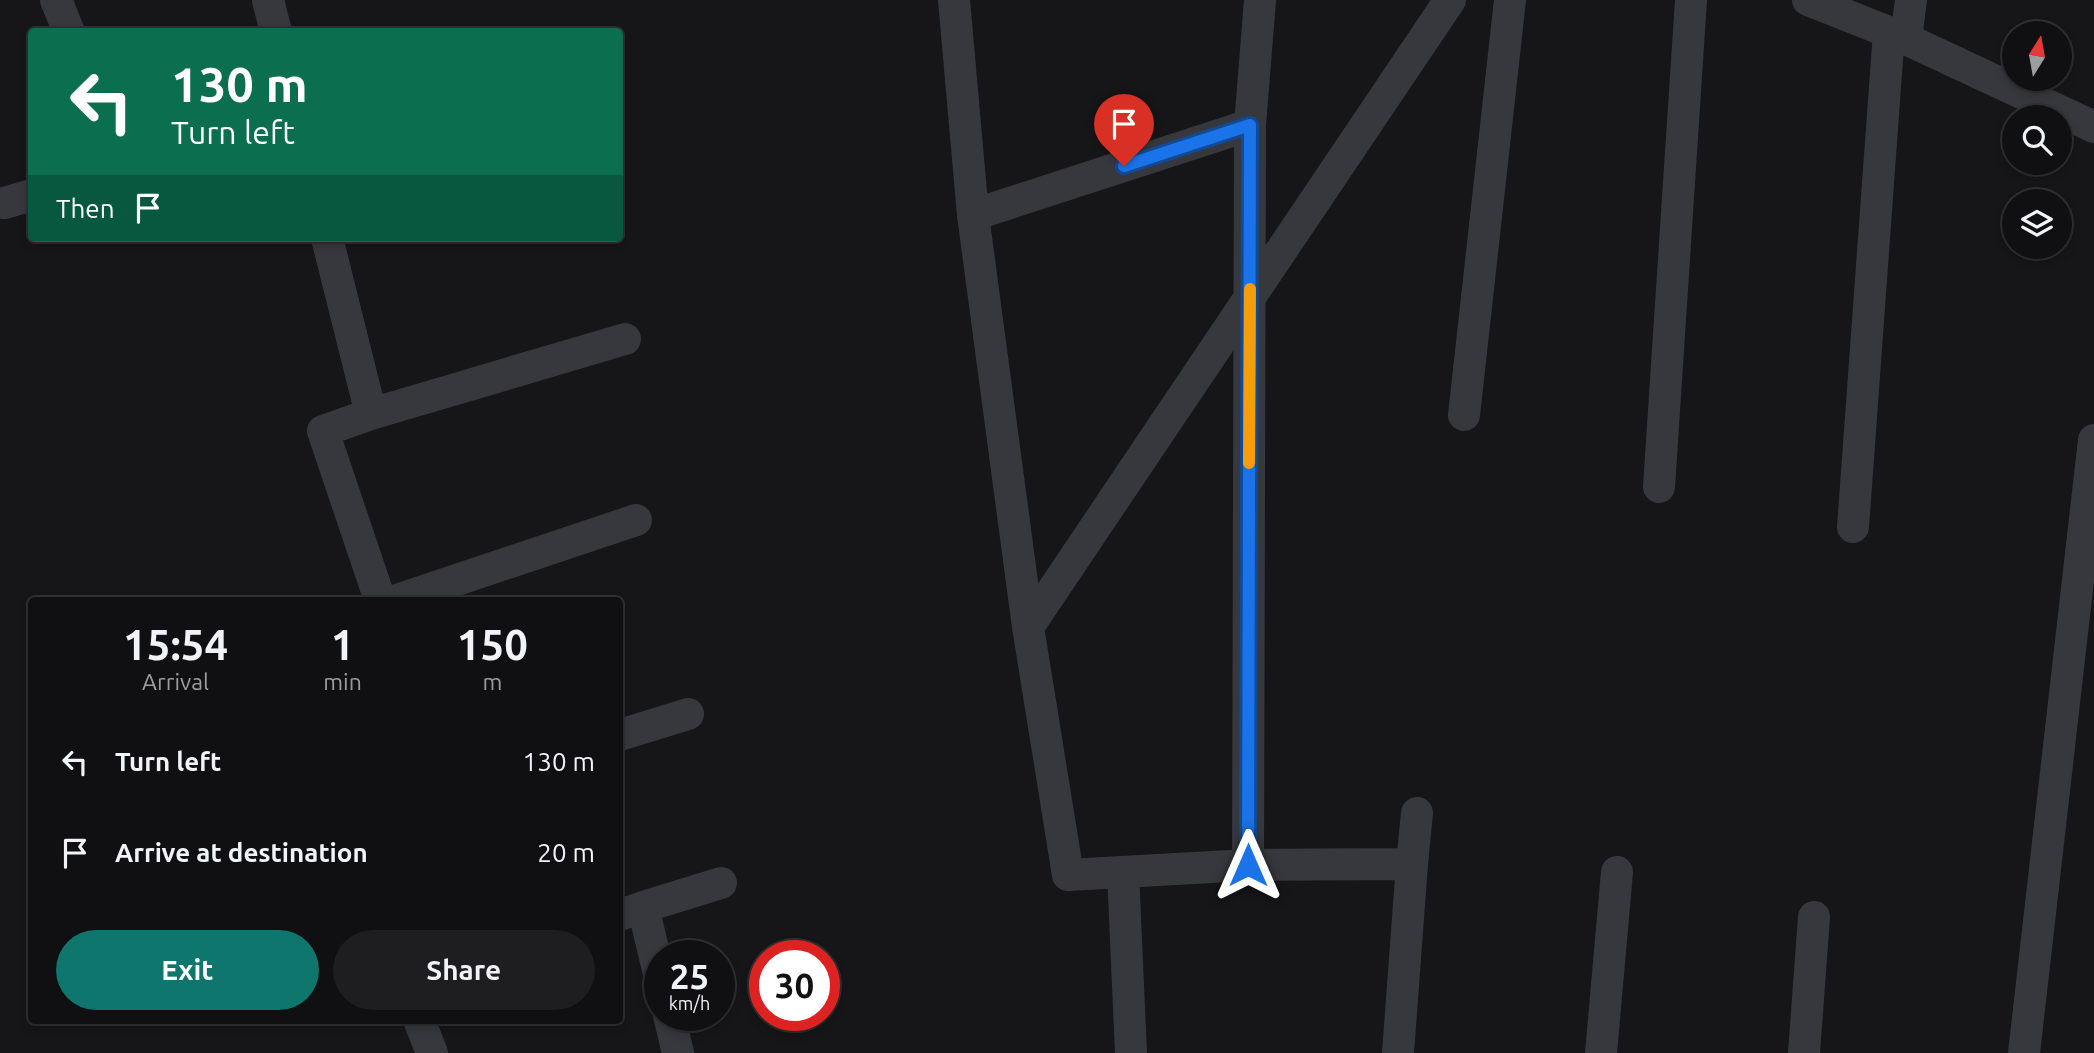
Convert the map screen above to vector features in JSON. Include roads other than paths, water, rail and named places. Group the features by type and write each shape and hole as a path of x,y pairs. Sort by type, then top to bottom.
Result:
{"street":[{"path":"56,0 67,28"},
{"path":"268,0 275,28"},
{"path":"954,0 973,215 1028,627 1068,875 1248,865 1412,864"},
{"path":"1248,865 1250,125 1260,0"},
{"path":"1028,627 1450,0"},
{"path":"1464,415 1510,0"},
{"path":"1659,487 1691,0"},
{"path":"1808,0 1897,36 2094,127"},
{"path":"1853,527 1897,36 1911,0"},
{"path":"973,215 1250,125"},
{"path":"328,242 370,414"},
{"path":"379,597 323,431 370,414 625,339"},
{"path":"2024,1053 2094,440"},
{"path":"406,597 636,520"},
{"path":"623,734 688,714"},
{"path":"1398,1053 1417,813"},
{"path":"1124,872 1130,1053"},
{"path":"1601,1053 1617,872"},
{"path":"644,941 631,911 721,883"},
{"path":"1804,1053 1814,918"},
{"path":"421,1024 432,1053"},
{"path":"673,1031 678,1053"}]}
